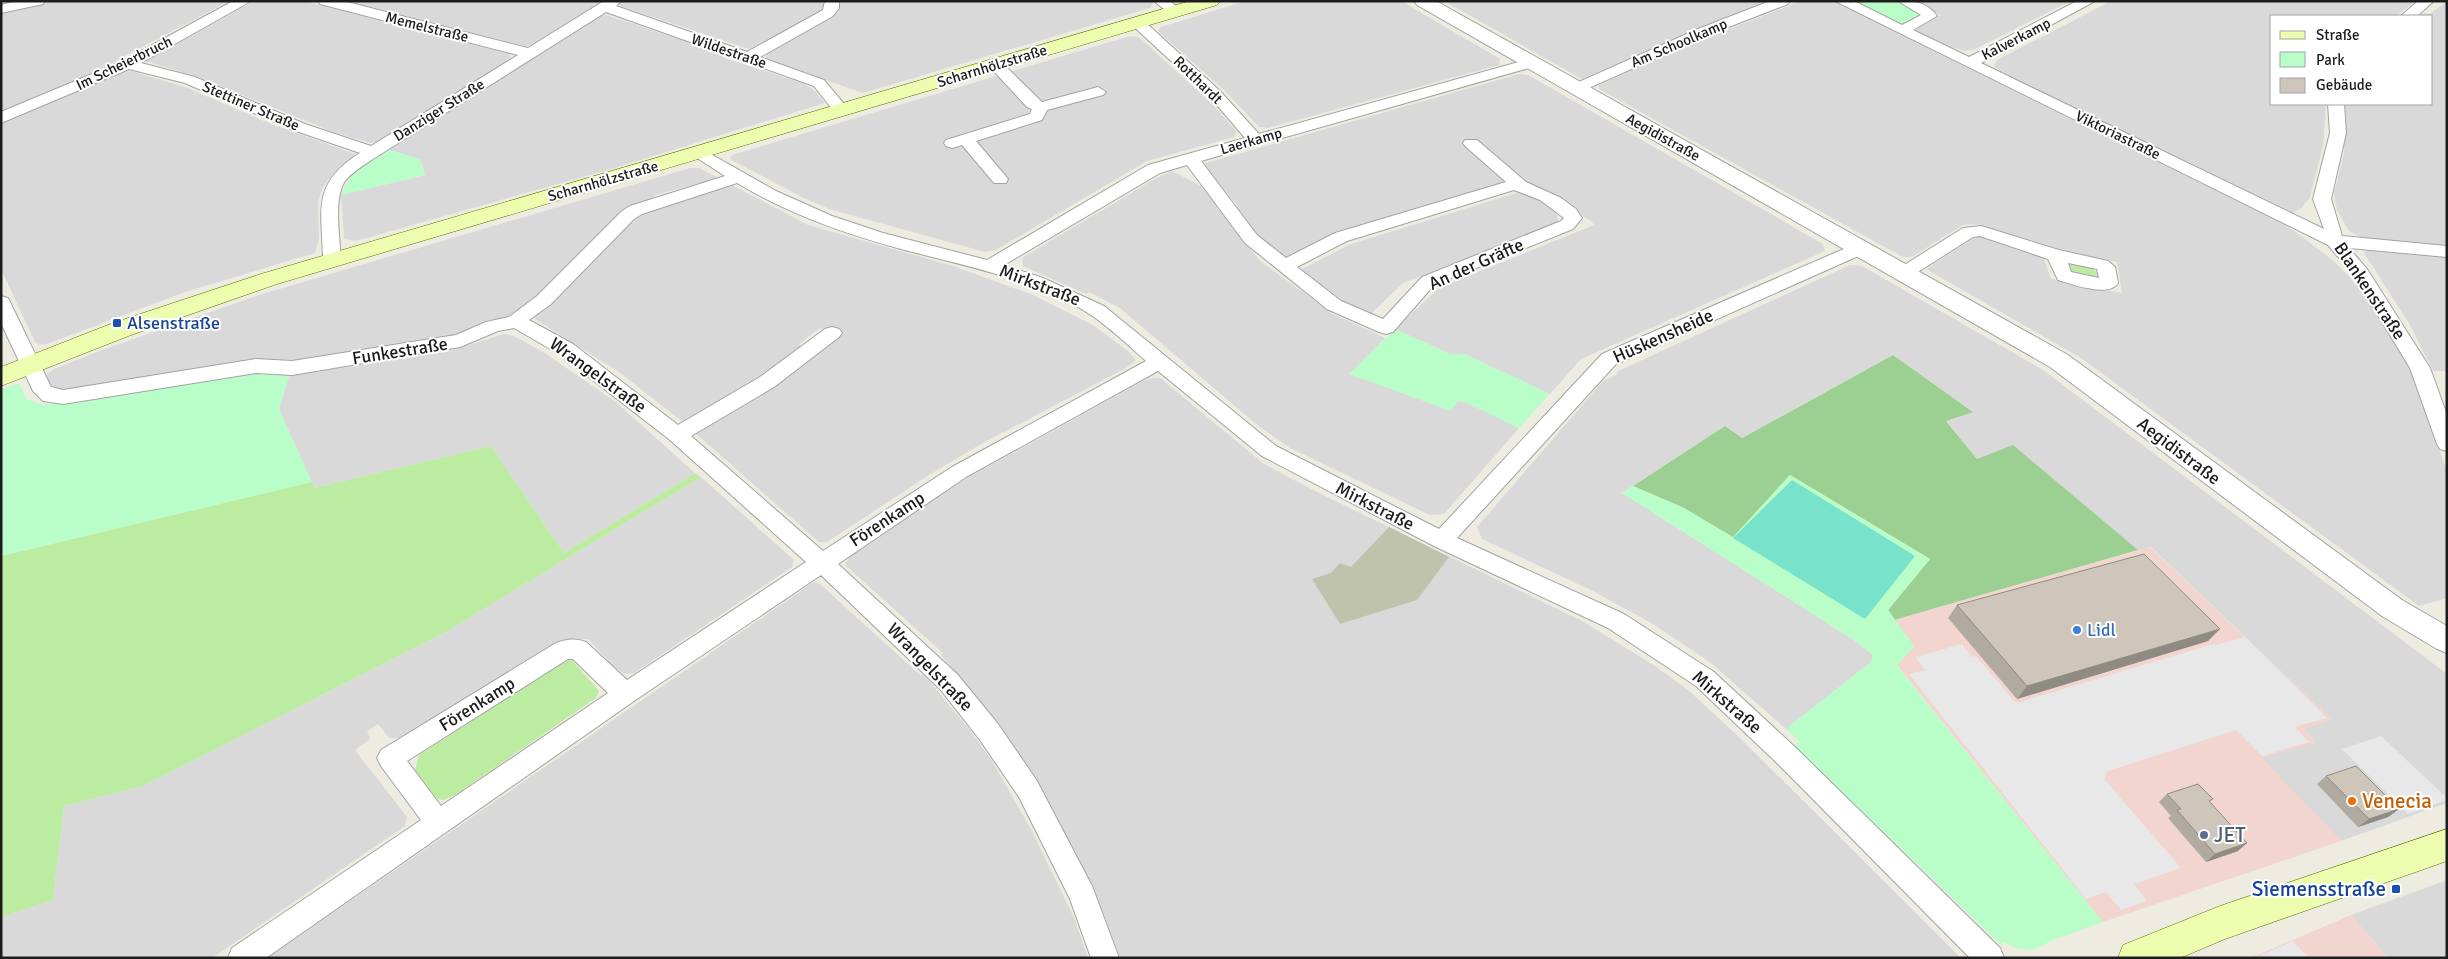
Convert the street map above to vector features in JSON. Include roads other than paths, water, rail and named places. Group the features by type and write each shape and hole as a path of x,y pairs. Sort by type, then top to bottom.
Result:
{"main road":[{"name":"Scharnhölzstraße","path":"1,378 30,365 162,315 332,260 1138,23 1168,6 1211,1"},
{"path":"2136,958 2220,924 2447,845"}],"street":[{"path":"1,9 38,1"},
{"name":"Im Scheierbruch","path":"1,118 128,64 244,1"},
{"name":"Memelstraße","path":"325,1 530,53"},
{"path":"749,57 828,14 832,8 832,1"},
{"name":"Aegidistraße","path":"1422,1 2059,361 2392,608 2417,625 2447,641"},
{"name":"Am Schoolkamp","path":"1576,88 1703,32 1783,1"},
{"name":"Viktoriastraße","path":"1842,1 2334,241"},
{"path":"1902,30 1930,16 1925,11 1905,1"},
{"name":"Kalverkamp","path":"1970,63 2088,1"},
{"path":"2409,15 2427,1"},
{"name":"Danziger Straße","path":"332,260 331,201 333,188 347,170 609,4"},
{"name":"Wildestraße","path":"609,4 820,83 842,111"},
{"name":"Rotthardt","path":"1138,23 1215,94 1255,140"},
{"name":"Laerkamp","path":"990,266 1154,169 1532,63"},
{"name":"Stettiner Straße","path":"128,64 188,80 299,128 373,152"},
{"path":"996,65 1033,104 1041,107 1098,92"},
{"name":"Blankenstraße","path":"2336,105 2338,133 2322,199 2334,241 2361,273 2420,368 2447,444"},
{"path":"1000,179 959,141 1036,117 1041,107"},
{"name":"An der Gräfte","path":"1190,158 1251,239 1334,305 1386,328 1428,281 1567,226 1572,221 1569,212 1530,188 1519,184 1471,143"},
{"name":"Mirkstraße","path":"700,153 738,177 804,212 847,227 990,266 1073,296 1097,310 1269,452 1442,540 1616,621 1705,679 1788,757 1990,958"},
{"name":"Funkestraße","path":"30,365 43,391 50,396 63,397 256,366 292,368 454,342 493,326 515,322 544,300 628,215 636,210 738,177"},
{"path":"1284,266 1341,237 1519,184"},
{"path":"1904,273 1969,232 1975,231 1988,233 2055,255"},
{"path":"2334,241 2447,252"},
{"name":"Hüskensheide","path":"1442,540 1609,359 1859,249"},
{"path":"1,302 30,365"},
{"name":"Wrangelstraße","path":"515,322 529,327 566,349 678,435 821,562 949,682 989,732 1028,789 1082,895 1105,958"},
{"path":"678,435 767,382 832,333"},
{"name":"Förenkamp","path":"242,958 625,694 959,472 1159,362"},
{"path":"2417,625 2447,623"},
{"name":"Förenkamp","path":"438,822 390,758 564,650 571,648 578,649 625,694"}],"place":[{"name":"Alsenstraße","path":"117,323"},
{"name":"Lidl","path":"2077,630"},
{"name":"Venecia","path":"2352,801"},
{"name":"JET","path":"2204,835"},
{"name":"Siemensstraße","path":"2396,889"}]}
